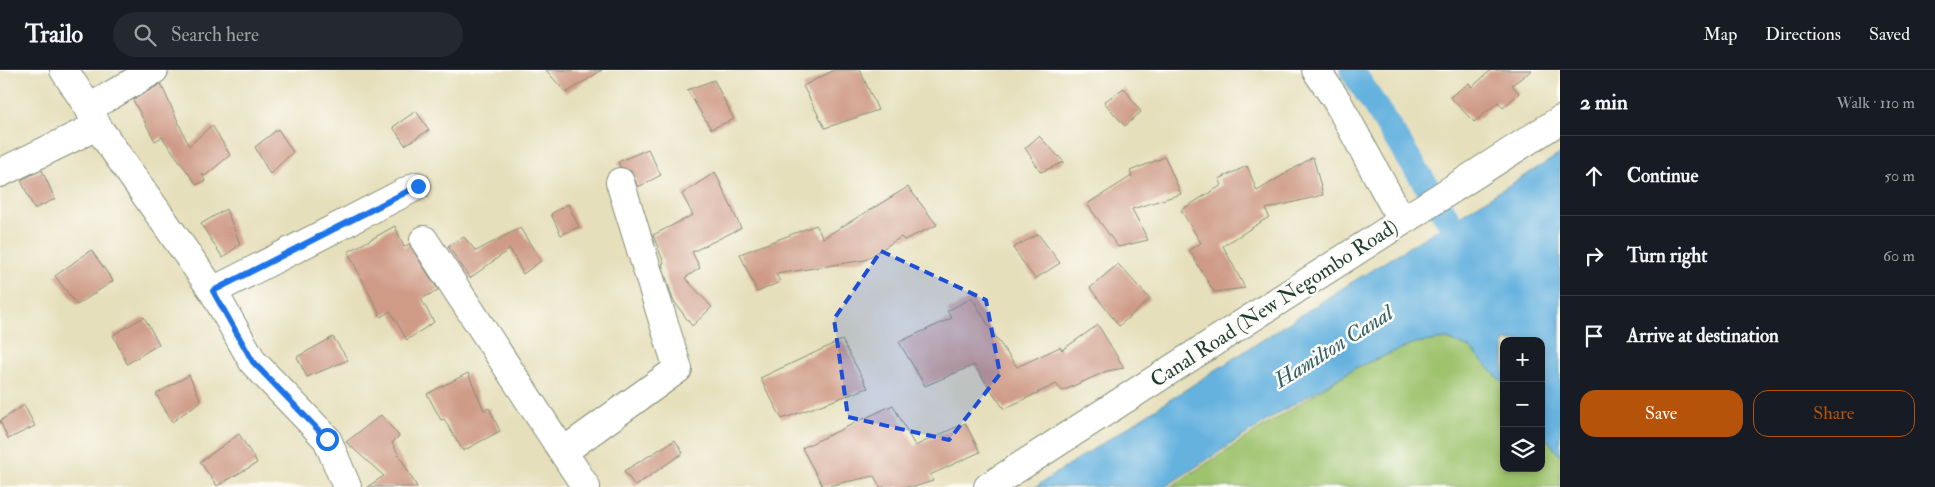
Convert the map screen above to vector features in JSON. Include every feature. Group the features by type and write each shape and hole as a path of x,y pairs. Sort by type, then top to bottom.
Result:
{"street":[{"path":"64,70 93,117 213,291 253,362 327,439 347,487"},
{"path":"0,173 93,117 154,70"},
{"path":"1316,70 1337,101 1407,218"},
{"name":"Canal Road (New Negombo Road)","path":"988,487 1560,120"},
{"path":"564,451 678,369 620,182"},
{"path":"213,291 418,186"},
{"path":"424,240 586,487"}],"highlighted area":[{"path":"881,251 986,300 1000,374 949,440 848,417 834,319"}],"green space":[{"path":"1447,339 1470,348 1500,380 1500,472 1545,472 1545,436 1560,456 1560,487 1170,487 1355,368 1415,343"}],"water":[{"name":"Hamilton Canal","path":"1560,154 1560,456 1545,436 1545,337 1500,337 1500,380 1470,348 1447,339 1415,343 1355,368 1279,413 1165,487 1035,487 1349,284"}],"building":[{"path":"546,70 602,70 566,93"},
{"path":"834,70 860,70 878,110 825,128 803,86"},
{"path":"1491,70 1532,70 1512,85 1519,93 1503,108 1498,102 1474,122 1450,97 1469,83 1472,87"},
{"path":"714,80 734,119 711,129 687,90"},
{"path":"161,84 189,146 212,125 230,155 205,176 202,174 205,181 197,185 162,137 155,141 133,100"},
{"path":"1124,88 1141,112 1125,126 1104,102"},
{"path":"416,111 429,130 405,145 393,127"},
{"path":"278,129 293,152 270,174 255,147"},
{"path":"1039,136 1064,162 1041,172 1025,148"},
{"path":"648,149 661,175 638,187 631,171 620,167 618,162"},
{"path":"1165,157 1181,194 1132,209 1148,240 1118,247 1087,204 1132,176 1130,171"},
{"path":"1313,157 1323,195 1266,209 1269,217 1223,246 1245,288 1214,292 1189,250 1201,243 1181,210 1222,185 1219,179 1247,166 1257,191"},
{"path":"42,170 55,199 34,209 21,180"},
{"path":"715,172 741,228 692,252 700,268 685,278 712,307 692,326 673,300 662,264 664,263 653,235 693,215 682,194"},
{"path":"908,187 937,225 904,240 901,237 865,260 776,274 780,282 757,292 740,254 816,225 823,238"},
{"path":"568,204 579,227 561,235 551,214"},
{"path":"226,209 240,244 223,258 201,224"},
{"path":"395,226 404,247 409,244 438,290 421,299 434,322 407,340 390,311 381,317 348,252"},
{"path":"520,228 541,261 523,274 510,249 470,278 448,246 464,237 476,251"},
{"path":"1038,234 1060,263 1035,279 1013,248"},
{"path":"91,250 113,281 77,305 55,276"},
{"path":"1118,264 1150,299 1119,326 1090,288"},
{"path":"972,298 996,338 1017,367 1060,347 1062,350 1098,325 1124,368 1107,371 1062,391 1056,384 1004,409 974,365 925,386 899,342 952,318 947,311"},
{"path":"144,317 159,344 127,364 113,335"},
{"path":"333,337 348,360 307,377 297,357"},
{"path":"842,340 868,388 782,419 760,378"},
{"path":"468,373 484,410 489,408 500,431 463,451 444,419 441,420 427,394"},
{"path":"189,375 201,401 172,422 156,394"},
{"path":"24,405 35,426 8,439 0,421"},
{"path":"893,405 915,446 965,423 980,452 930,475 933,481 914,487 880,487 874,476 823,487 802,448"},
{"path":"381,415 399,436 392,443 417,487 367,487 384,476 346,442"},
{"path":"239,434 257,463 217,486 200,462"},
{"path":"675,440 683,453 635,486 624,471"}],"waterway":[{"path":"1352,70 1468,250"}],"route":[{"path":"327,439 253,362 213,291 418,186"}]}
